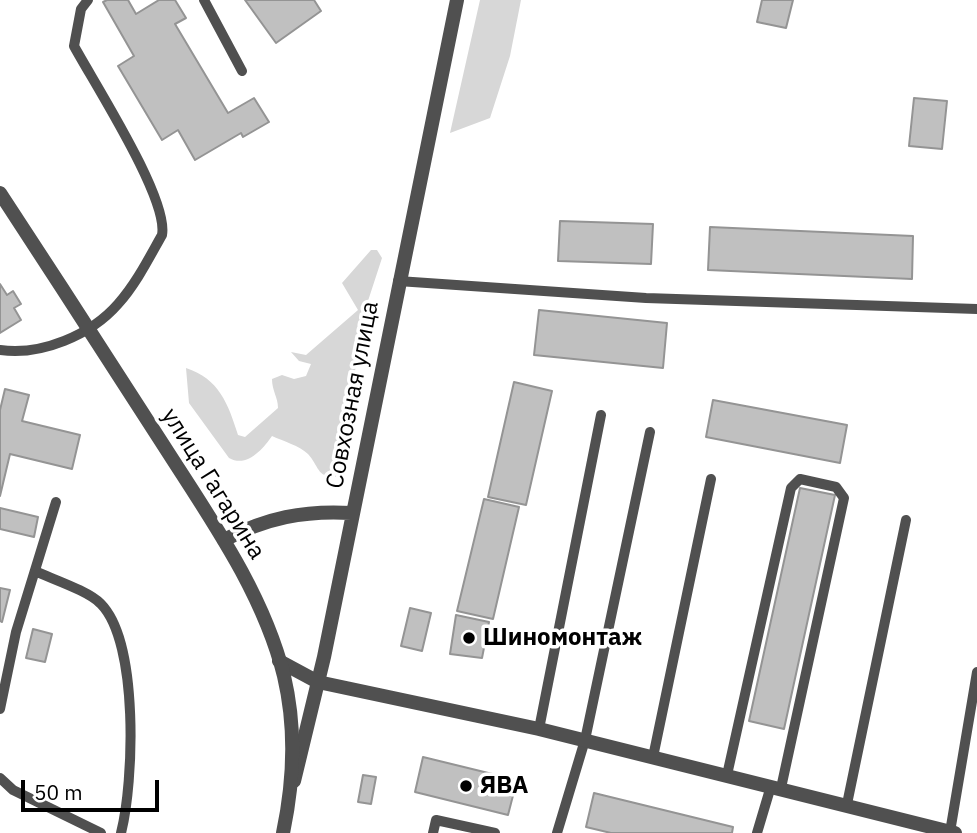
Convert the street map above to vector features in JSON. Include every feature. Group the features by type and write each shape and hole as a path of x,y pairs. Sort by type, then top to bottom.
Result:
{"street":[{"name":"Совхозная улица","path":"290,799 318,682 457,0"},
{"name":"улица Гагарина","path":"0,193 224,540 252,593 279,662 292,731 290,799 283,833"},
{"path":"224,540 267,520 312,512 352,513"},
{"path":"279,662 318,682 539,729 952,832"}],"lane":[{"path":"0,350 13,352 59,343 88,327 118,305 162,235 165,223 143,171 74,46 81,9 88,0"},
{"path":"204,0 242,71"},
{"path":"398,281 646,298 977,309"},
{"path":"539,729 601,415"},
{"path":"557,833 585,740 650,432"},
{"path":"653,757 711,479"},
{"path":"727,775 791,488 800,479 835,487 844,498 776,787 757,833"},
{"path":"0,709 16,632 56,502"},
{"path":"847,804 906,520"},
{"path":"35,571 99,602 114,619 121,638 130,708 128,807 121,833"},
{"path":"952,832 977,672"},
{"path":"0,778 13,790 101,833"},
{"path":"433,833 436,820 495,833"}],"shaded area":[{"path":"480,0 521,0 510,56 490,118 450,133"},
{"path":"371,250 377,250 382,258 367,304 336,477 325,476 308,454 272,436 254,456 242,461 229,458 189,403 186,368 207,379 221,394 238,435 245,437 278,408 272,379 282,375 294,379 306,376 311,364 299,361 291,352 306,355 358,310 342,283"}],"building":[{"path":"128,0 136,14 159,0 175,0 186,18 175,24 228,113 254,98 269,122 243,137 241,133 195,160 178,130 162,140 118,66 134,56 103,2"},
{"path":"245,0 314,0 321,11 276,43"},
{"path":"762,0 793,0 786,28 757,22"},
{"path":"914,98 947,101 942,149 909,146"},
{"path":"560,221 653,224 651,264 558,261"},
{"path":"710,227 913,236 912,279 708,270"},
{"path":"0,284 7,295 13,291 21,304 14,308 21,320 0,333"},
{"path":"539,310 667,323 663,368 534,355"},
{"path":"514,382 552,391 526,505 488,497"},
{"path":"5,389 29,395 22,421 80,435 72,469 10,454 0,496 0,410"},
{"path":"713,400 847,425 840,463 706,437"},
{"path":"800,488 835,495 784,729 749,721"},
{"path":"484,499 519,507 493,619 457,611"},
{"path":"0,508 38,517 34,537 0,529"},
{"path":"0,588 10,590 2,622 0,621"},
{"path":"410,608 431,613 422,651 401,646"},
{"name":"Шиномонтаж","path":"456,615 489,622 482,658 450,654"},
{"path":"33,629 52,634 45,662 26,658"},
{"name":"ЯВА","path":"423,757 517,780 508,815 415,792"},
{"path":"363,775 376,777 371,804 358,802"},
{"path":"594,793 733,827 732,833 611,833 586,827"}],"place":[{"name":"Шиномонтаж","path":"469,638"},
{"name":"ЯВА","path":"466,786"}]}
